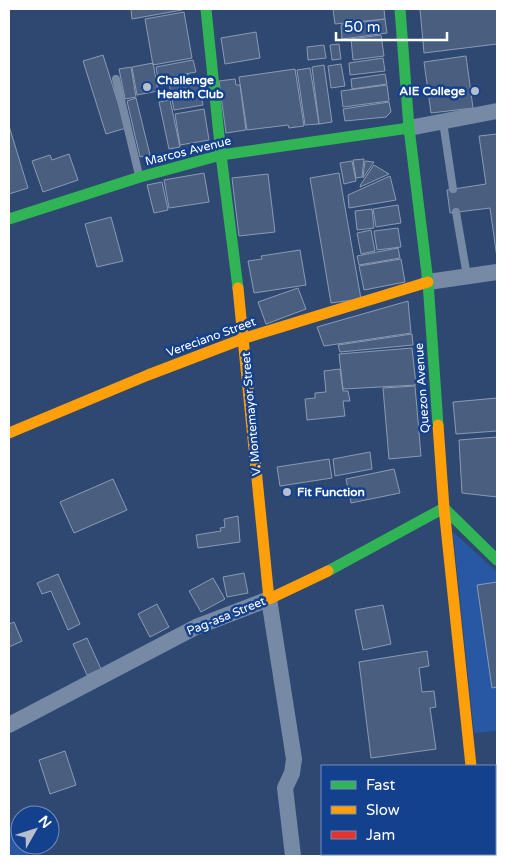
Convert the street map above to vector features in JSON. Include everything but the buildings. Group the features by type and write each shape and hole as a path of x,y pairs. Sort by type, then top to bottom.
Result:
{"street":[{"name":"V. Montemayor Street","path":"206,9 221,155 245,338 269,599 294,759 292,773 284,788 293,856"},
{"name":"Quezon Avenue","path":"400,9 409,128 428,282 444,508 471,765"},
{"path":"409,128 497,111"},
{"name":"Marcos Avenue","path":"9,219 140,177 221,155 409,128"},
{"path":"428,282 497,272"},
{"name":"Vereciano Street","path":"9,434 131,382 245,338 428,282"},
{"path":"444,508 497,560"},
{"name":"Pag-asa Street","path":"9,725 196,627 269,599 316,577 444,508"}],"lane":[{"path":"116,79 140,177"},
{"path":"443,122 453,189"},
{"path":"456,212 467,276"}],"shaded area":[{"path":"453,532 497,572 497,731 474,733"},
{"path":"9,825 10,855 29,856 9,856"}],"traffic: fast":[{"path":"206,9 221,155 238,288"},
{"path":"400,9 409,128 428,282 438,425"},
{"path":"9,219 140,177 221,155 409,128"},
{"path":"328,571 444,508 497,560"}],"traffic: slow":[{"path":"9,433 148,375 245,338 428,282"},
{"path":"238,288 269,599 328,571"},
{"path":"438,425 444,508 471,765"}],"place":[{"name":"Challenge Health Club","path":"147,87"},
{"name":"AIE College","path":"475,91"},
{"name":"Fit Function","path":"287,492"}]}
